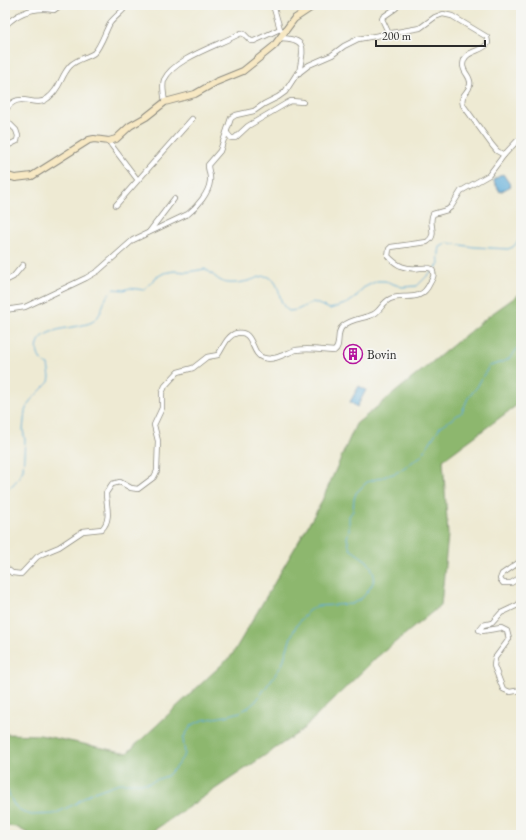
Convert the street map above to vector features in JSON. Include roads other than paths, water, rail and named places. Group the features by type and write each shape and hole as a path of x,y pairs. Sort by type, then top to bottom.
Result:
{"street":[{"path":"5,34 5,26 7,23 21,14 30,10 43,8 54,10 61,5"},
{"path":"5,111 12,103 17,101 26,100 40,103 53,95 58,89 62,78 71,64 96,52 111,23 123,10 123,5"},
{"path":"5,175 15,178 32,176 89,140 98,139 109,141 116,139 130,126 146,117 165,102 195,94 216,82 243,71 270,50 280,38 282,30 273,5"},
{"path":"165,102 164,79 176,66 188,58 241,33 251,41 254,41 282,30 294,19 315,5"},
{"path":"389,34 382,19 396,8"},
{"path":"5,310 25,307 86,278 98,271 133,240 188,214 206,193 210,180 208,165 220,151 231,118 233,116 254,111 284,92 293,78 309,65 332,55 350,43 358,40 420,28 435,17 443,14 452,16 488,39 486,46 471,52 464,60 464,69 468,75 470,83 464,94 462,102 492,145 497,151 504,155"},
{"path":"280,38 292,38 299,41 301,44 302,51 299,73"},
{"path":"227,133 231,138 235,138 248,126 287,103 291,101 303,102"},
{"path":"5,119 16,130 18,136 17,141 5,147"},
{"path":"116,205 137,179 192,119"},
{"path":"5,567 12,573 21,574 37,557 42,554 59,547 83,531 102,528 106,524 108,512 106,493 112,484 120,482 131,488 138,489 154,477 157,471 158,441 154,425 162,408 162,393 165,386 178,372 193,368 207,357 214,357 218,355 231,335 240,332 248,336 260,357 265,358 275,358 296,350 334,351 337,348 342,326 358,318 374,314 390,299 395,297 410,298 423,293 433,278 434,273 432,269 428,267 410,269 401,267 392,261 388,256 389,249 393,246 427,242 430,240 433,234 431,219 433,214 447,210 451,207 461,191 489,175 504,155 517,141 521,139"},
{"path":"109,141 137,179"},
{"path":"149,232 174,199"},
{"path":"5,281 13,277 23,265"},
{"path":"521,561 502,574 500,579 503,583 511,582 521,577"},
{"path":"521,601 501,613 492,623 483,624 479,630 482,631 501,628 507,631 509,639 495,658 494,666 503,689 510,692 521,690"},
{"path":"521,716 521,723"}],"water":[{"path":"503,174 511,186 500,192 493,180"},
{"path":"359,386 366,390 357,407 350,402"}],"waterway":[{"path":"436,268 439,263 440,247 448,243 474,247 508,249 513,247 521,238"},
{"path":"5,493 17,480 23,470 25,440 23,430 25,411 30,401 49,382 50,377 48,365 43,362 38,354 38,345 41,338 48,333 95,320 107,297 114,289 124,290 130,288 144,290 155,278 164,273 174,271 187,272 205,269 220,281 226,283 238,283 266,276 269,277 276,284 282,304 289,311 297,310 313,302 330,309 348,303 355,298 363,288 377,281 385,281 402,287 417,286 432,271"},
{"path":"5,786 14,805 20,810 31,815 54,814 75,804 89,794 119,783 147,783 167,776 175,768 185,754 183,739 192,725 203,720 240,712 256,701 282,665 296,626 308,611 317,606 352,604 362,598 373,583 374,575 371,567 367,561 350,549 347,538 349,530 349,516 353,511 356,493 367,482 396,473 421,456 440,427 462,412 468,398 477,387 489,366 506,361 512,356 521,342"}],"place":[{"name":"Bovin","path":"353,354"}]}
